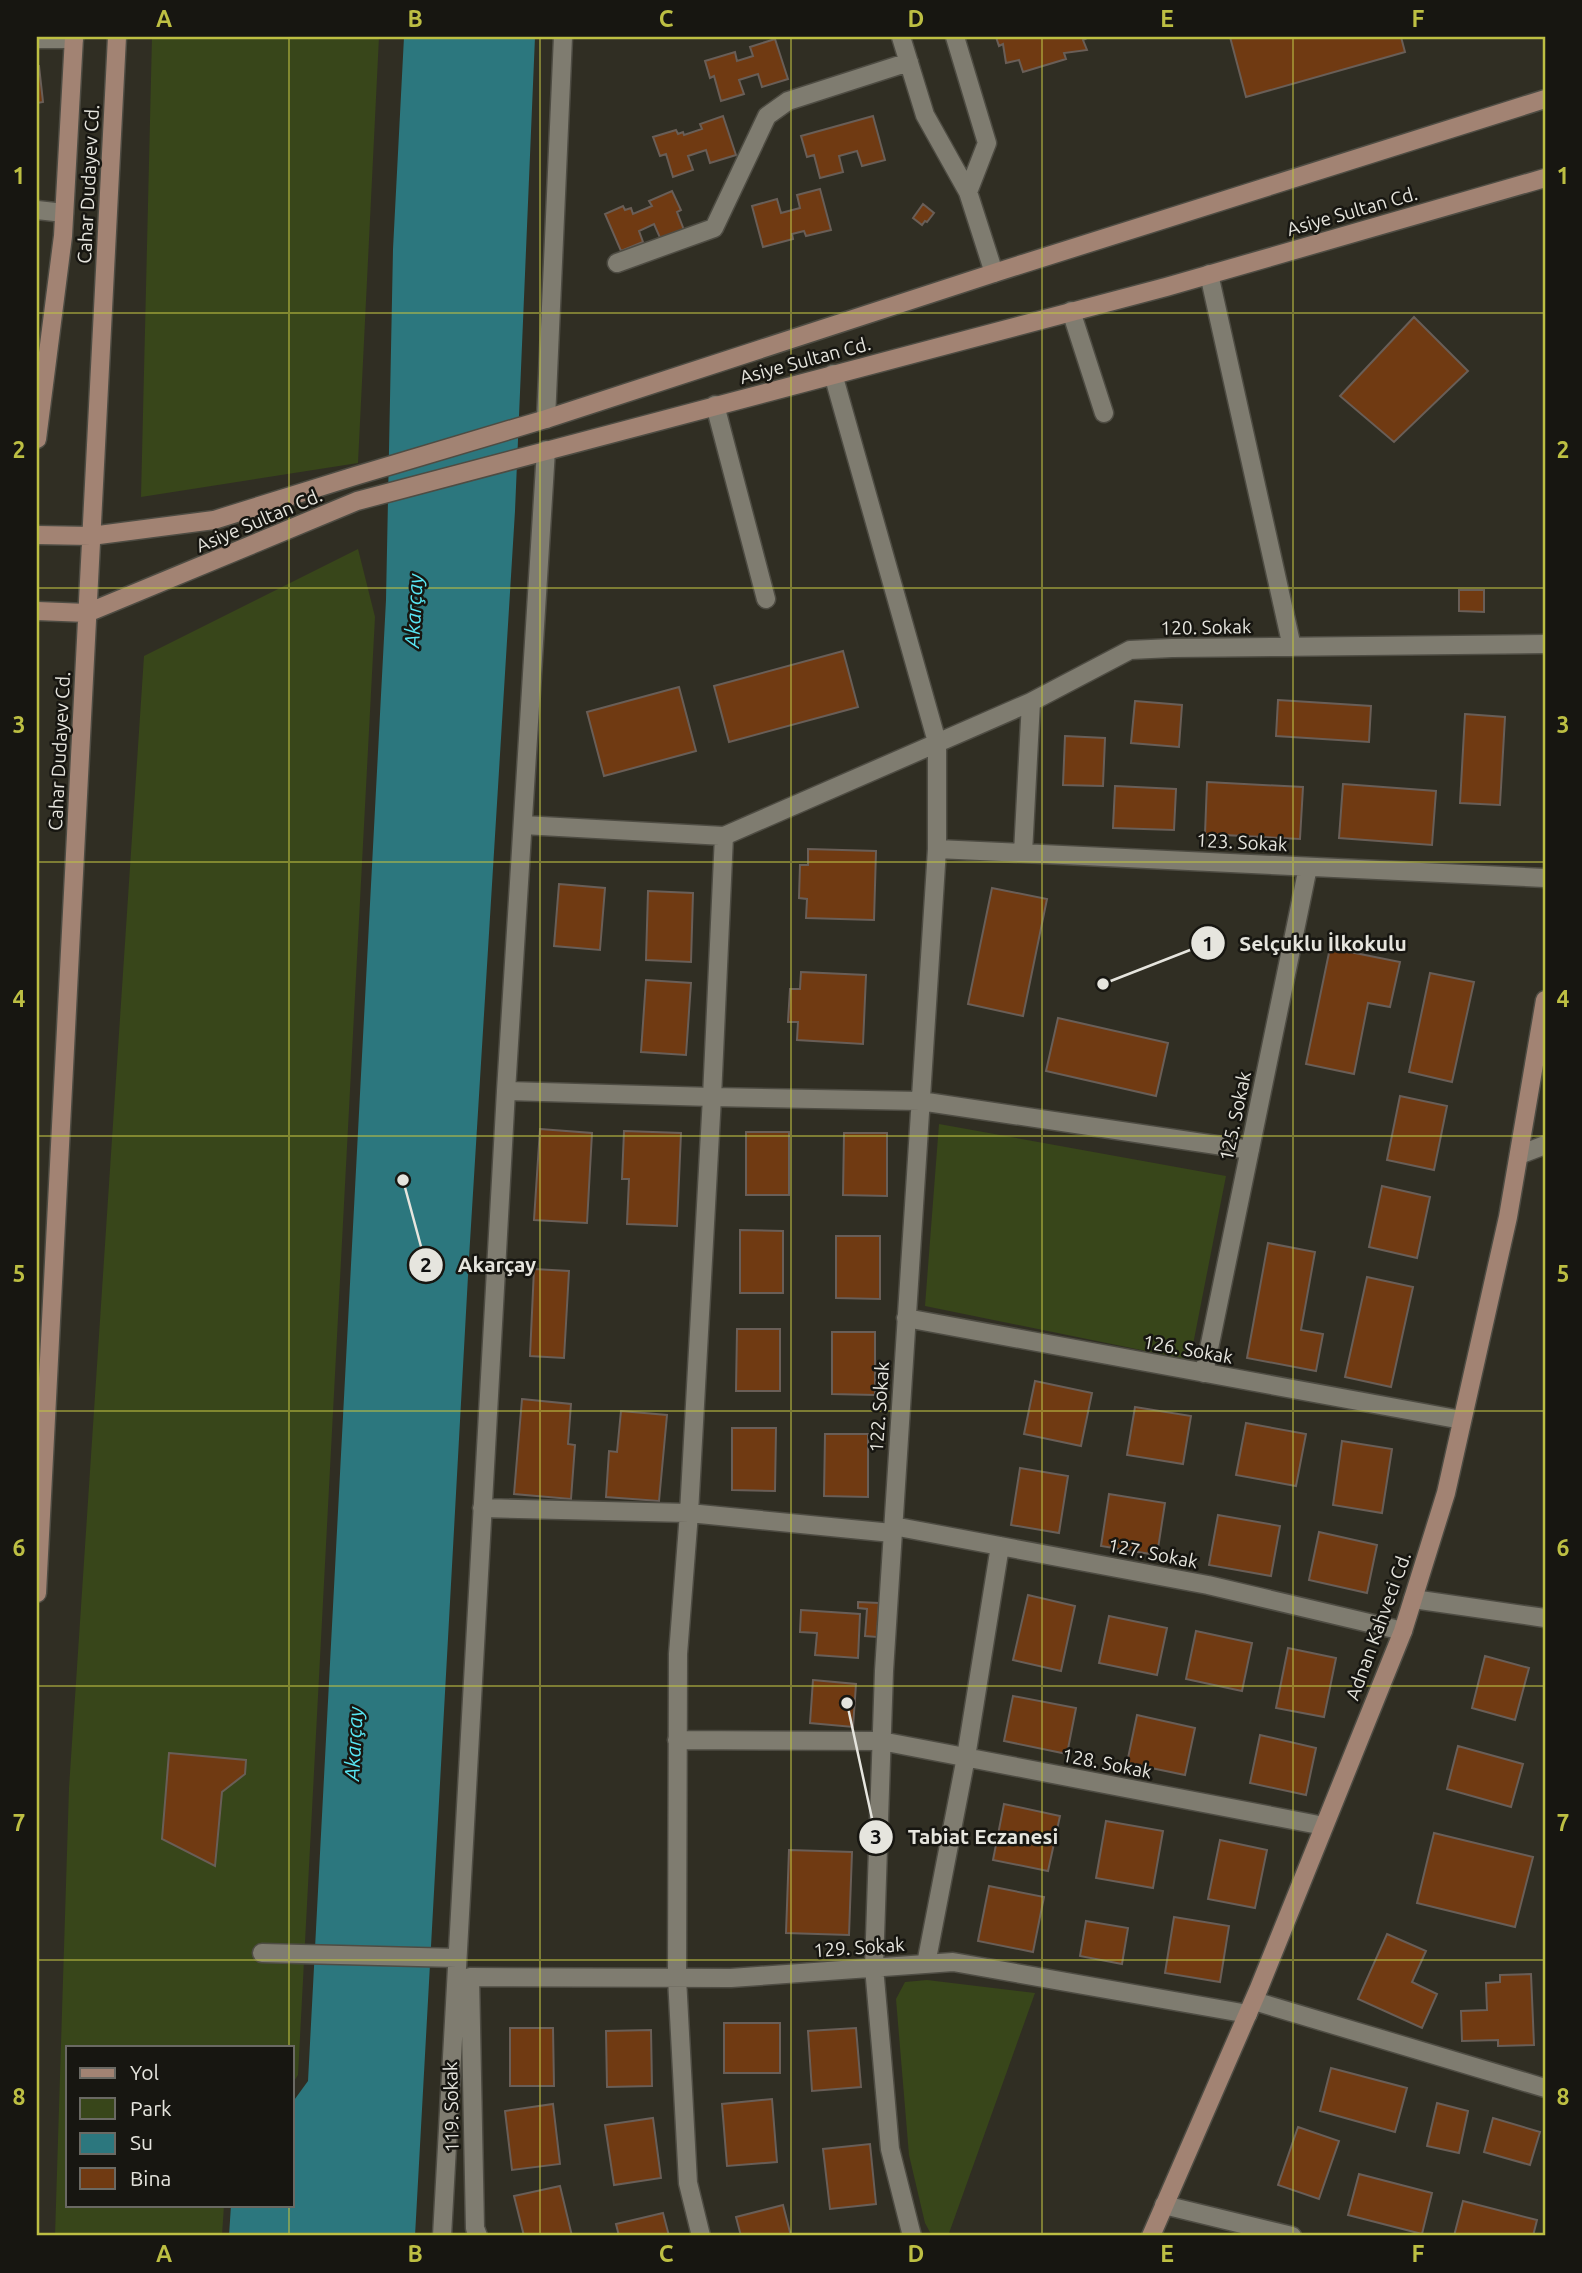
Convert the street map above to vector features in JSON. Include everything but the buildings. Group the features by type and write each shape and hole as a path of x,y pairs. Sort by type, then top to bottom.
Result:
{"main road":[{"name":"Cahar Dudayev Cd.","path":"37,1593 117,37"},
{"name":"Cahar Dudayev Cd.","path":"37,439 63,236 74,38"},
{"name":"Asiye Sultan Cd.","path":"37,535 91,536 214,520 524,426 994,273 1545,99"},
{"name":"Asiye Sultan Cd.","path":"87,613 357,501 1209,274 1545,178"},
{"path":"37,611 87,613"},
{"name":"Adnan Kahveci Cd.","path":"1151,2236 1251,2008 1403,1631 1446,1493 1508,1217 1545,1000"}],"street":[{"path":"546,419 562,37"},
{"path":"901,37 925,115 968,192 994,273"},
{"path":"956,37 987,143 968,192"},
{"path":"37,39 74,38"},
{"path":"617,263 714,228 767,116 788,101 909,62"},
{"path":"37,210 64,213"},
{"path":"1209,274 1292,647"},
{"path":"1072,311 1104,413"},
{"name":"122. Sokak","path":"833,374 937,742 937,849 892,1530 881,1741 874,1967 890,2149 912,2236"},
{"path":"715,405 766,599"},
{"path":"442,2236 506,1091 546,450"},
{"name":"120. Sokak","path":"724,836 1031,702 1130,650 1545,645"},
{"path":"1024,853 1031,702"},
{"path":"523,825 724,836 689,1513 678,1654 677,1978 688,2183 701,2236"},
{"name":"123. Sokak","path":"937,849 1545,878"},
{"name":"125. Sokak","path":"1204,1373 1308,866"},
{"path":"506,1091 920,1101 1250,1150"},
{"path":"1518,1155 1545,1145"},
{"name":"126. Sokak","path":"906,1318 1462,1420"},
{"name":"127. Sokak","path":"482,1508 689,1513 892,1530 1000,1546 1208,1585 1403,1631"},
{"path":"926,1964 966,1757 1000,1546"},
{"path":"1413,1599 1545,1618"},
{"name":"128. Sokak","path":"677,1740 881,1741 1324,1826"},
{"path":"262,1953 457,1958"},
{"name":"129. Sokak","path":"470,1977 731,1978 953,1962 1251,2008 1545,2088"},
{"name":"119. Sokak","path":"470,1977 475,2228 478,2236"},
{"path":"1164,2205 1292,2236"}],"green space":[{"path":"152,37 379,37 358,463 141,497"},
{"path":"358,549 375,617 298,2075 294,2081 294,2046 66,2046 66,2206 224,2206 222,2236 55,2236 69,1788 144,656"},
{"path":"939,1124 1226,1176 1190,1360 925,1306"},
{"path":"927,1980 1035,1993 948,2236 932,2236 925,2223 909,2155 896,1999 905,1982"}],"water":[{"path":"404,37 535,37 515,511 469,1258 415,2236 229,2236 231,2206 294,2206 294,2100 308,2081 386,600 393,249"}],"place":[{"name":"Selçuklu İlkokulu","path":"1103,984"},
{"name":"Akarçay","path":"403,1180"},
{"name":"Tabiat Eczanesi","path":"847,1703"}]}
